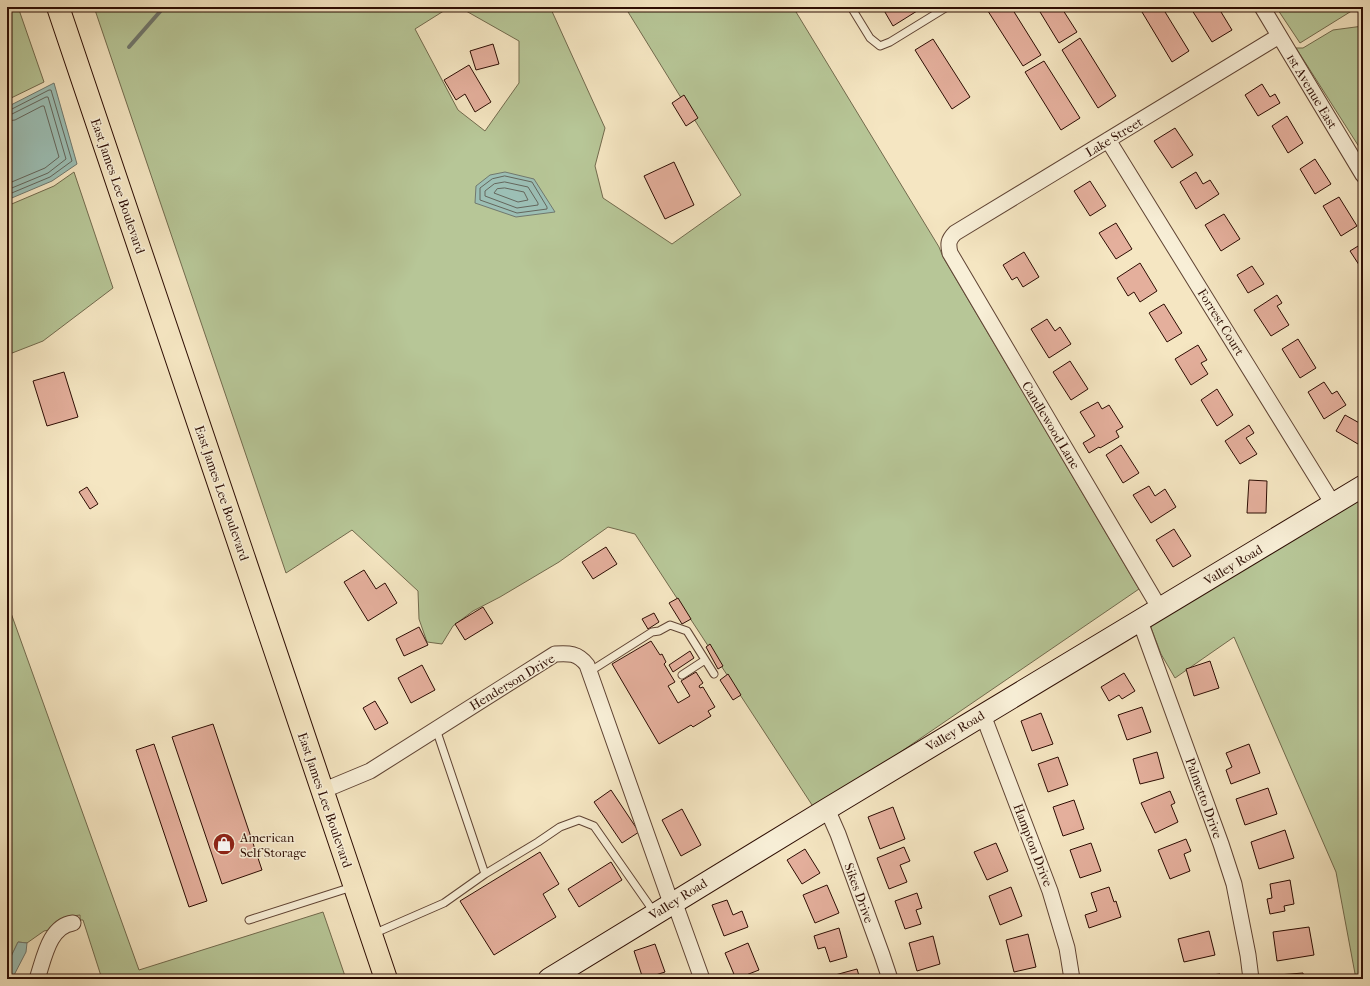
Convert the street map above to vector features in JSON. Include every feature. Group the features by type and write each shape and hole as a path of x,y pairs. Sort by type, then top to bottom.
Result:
{"main road":[{"name":"East James Lee Boulevard","path":"58,7 386,979"}],"street":[{"name":"1st Avenue East","path":"1262,7 1363,175"},
{"name":"Lake Street","path":"950,239 955,233 1280,36"},
{"name":"Forrest Court","path":"1108,140 1333,504"},
{"name":"Candlewood Lane","path":"950,239 948,244 950,253 1160,609"},
{"name":"Valley Road","path":"549,979 982,715 1363,486"},
{"name":"Palmetto Drive","path":"1140,621 1221,844 1234,884 1248,955 1251,979"},
{"name":"Henderson Drive","path":"322,790 370,771 554,654 567,653 579,656 587,665 667,906 702,979"},
{"name":"Hampton Drive","path":"982,715 1050,891 1067,948 1072,979"},
{"name":"Sikes Drive","path":"827,809 890,979"},
{"path":"37,979 53,936 61,927 66,924 73,923"}],"lane":[{"path":"851,7 870,38 880,46 890,42 947,7"},
{"path":"589,672 652,632 659,631 670,625 687,631 714,674"},
{"path":"682,675 705,660"},
{"path":"436,729 485,874"},
{"path":"371,935 444,902 485,874 560,827 579,820 594,826 667,906"},
{"path":"249,920 354,887"}],"path":[{"path":"1363,773 1361,780 1363,799"}],"green space":[{"path":"7,7 18,7 44,82 7,100"},
{"path":"94,7 450,7 415,29 458,110 485,131 519,83 519,41 459,7 550,7 605,128 595,166 603,198 672,244 741,195 625,7 793,7 939,247 943,257 1139,589 842,792 814,808 635,534 608,527 559,562 500,597 473,611 453,626 442,644 427,642 419,619 418,591 352,530 286,573"},
{"path":"1276,7 1358,7 1300,43"},
{"path":"1363,26 1363,153 1296,48 1303,48 1333,30"},
{"path":"74,172 113,288 43,341 7,355 7,206 54,186"},
{"path":"1363,494 1363,979 1356,979 1336,872 1234,637 1175,678 1161,654 1150,625"},
{"path":"7,602 139,970 323,912 346,979 102,979 83,920 80,920 80,915 58,920 49,930 44,931 27,943 18,942 7,965"}],"water":[{"path":"54,83 77,164 52,181 7,200 7,107"},
{"path":"505,172 534,179 555,212 516,217 475,203 476,186 490,175"},
{"path":"18,942 27,943 26,952 12,979 7,979 7,965"}],"building":[{"path":"882,7 915,7 917,11 893,26"},
{"path":"1011,7 1041,55 1023,66 986,8"},
{"path":"1037,7 1061,7 1077,32 1059,43"},
{"path":"1139,7 1162,7 1189,51 1172,62"},
{"path":"1190,7 1218,7 1232,30 1212,42"},
{"path":"1080,38 1116,96 1098,108 1062,50"},
{"path":"933,39 970,97 952,109 915,50"},
{"path":"493,44 499,64 476,70 470,51"},
{"path":"1044,61 1080,118 1061,130 1025,72"},
{"path":"469,65 491,102 475,112 465,94 456,100 444,80"},
{"path":"1262,84 1270,97 1275,94 1280,103 1258,116 1245,95"},
{"path":"684,95 698,118 686,126 672,103"},
{"path":"1287,116 1303,143 1288,153 1272,126"},
{"path":"1175,128 1193,155 1172,168 1154,141"},
{"path":"1315,159 1331,184 1315,194 1300,169"},
{"path":"674,162 694,205 665,219 644,176"},
{"path":"1196,172 1203,184 1210,180 1219,194 1196,209 1180,182"},
{"path":"1090,181 1106,206 1090,216 1074,191"},
{"path":"1339,197 1357,226 1341,236 1323,206"},
{"path":"1224,214 1240,239 1221,251 1205,225"},
{"path":"1116,223 1132,249 1116,259 1099,233"},
{"path":"1363,243 1363,271 1350,251"},
{"path":"1024,252 1039,277 1023,287 1017,277 1012,280 1003,265"},
{"path":"1140,263 1157,291 1140,302 1134,292 1128,296 1117,278"},
{"path":"1252,266 1264,284 1248,293 1237,275"},
{"path":"1277,295 1282,303 1277,306 1289,325 1271,336 1254,310"},
{"path":"1164,304 1182,333 1167,342 1149,313"},
{"path":"1047,319 1055,331 1060,327 1071,344 1049,358 1031,329"},
{"path":"1298,339 1316,368 1300,378 1282,349"},
{"path":"1198,345 1207,360 1201,363 1208,374 1191,385 1175,359"},
{"path":"1070,361 1088,389 1071,400 1053,372"},
{"path":"64,372 78,417 47,426 33,381"},
{"path":"1324,382 1332,394 1337,391 1346,405 1324,419 1308,392"},
{"path":"1217,389 1233,415 1217,426 1201,400"},
{"path":"1098,402 1102,409 1109,405 1123,427 1116,431 1119,437 1089,453 1083,443 1095,436 1080,412"},
{"path":"1345,415 1363,425 1363,447 1336,431"},
{"path":"1249,425 1254,433 1246,438 1257,454 1240,464 1225,441"},
{"path":"1121,445 1139,473 1123,483 1106,455"},
{"path":"1249,480 1267,481 1266,513 1247,513"},
{"path":"1149,486 1155,496 1165,489 1176,507 1151,523 1133,495"},
{"path":"87,487 98,504 90,509 79,492"},
{"path":"1174,529 1191,556 1173,567 1156,540"},
{"path":"606,547 617,564 593,579 582,562"},
{"path":"364,570 376,589 385,583 397,603 368,621 344,582"},
{"path":"678,598 691,619 682,624 669,603"},
{"path":"483,607 493,623 465,640 455,624"},
{"path":"654,613 659,622 648,629 642,619"},
{"path":"419,627 428,645 404,656 396,639"},
{"path":"651,641 660,655 662,654 666,662 664,664 675,682 668,686 678,703 690,696 681,681 696,672 703,683 699,686 700,688 703,687 715,707 708,711 711,716 693,727 691,725 659,744 612,664"},
{"path":"710,644 723,666 718,669 706,647"},
{"path":"690,651 694,658 673,672 669,665"},
{"path":"1210,661 1219,688 1194,696 1186,669"},
{"path":"422,665 435,690 411,703 398,678"},
{"path":"1124,673 1135,691 1122,699 1119,695 1109,701 1101,687"},
{"path":"728,674 741,695 733,700 720,680"},
{"path":"375,701 388,723 375,730 363,708"},
{"path":"1142,707 1151,732 1127,740 1118,715"},
{"path":"1041,713 1053,744 1032,751 1021,721"},
{"path":"213,724 262,870 222,884 172,737"},
{"path":"154,744 207,901 189,907 136,750"},
{"path":"1249,744 1260,773 1231,784 1226,770 1232,767 1226,753"},
{"path":"1157,752 1164,778 1140,784 1133,759"},
{"path":"1058,757 1068,785 1048,792 1038,764"},
{"path":"1268,788 1277,814 1245,825 1236,799"},
{"path":"611,790 639,832 622,843 594,802"},
{"path":"1170,791 1175,803 1171,805 1178,822 1155,833 1141,803"},
{"path":"1074,800 1084,829 1063,836 1053,807"},
{"path":"893,807 905,839 880,849 868,817"},
{"path":"682,809 701,845 681,856 662,820"},
{"path":"1285,830 1294,858 1259,869 1251,842"},
{"path":"1186,839 1191,851 1184,854 1190,871 1170,879 1158,850"},
{"path":"996,843 1008,871 987,880 974,852"},
{"path":"1091,843 1101,871 1080,878 1070,850"},
{"path":"904,847 910,861 900,865 907,882 889,889 877,858"},
{"path":"805,849 820,873 802,884 787,860"},
{"path":"540,852 559,884 543,894 556,917 494,955 460,901"},
{"path":"611,862 622,880 579,907 568,889"},
{"path":"1290,880 1294,904 1284,906 1285,911 1270,914 1267,899 1272,898 1270,884"},
{"path":"827,885 839,913 815,923 803,895"},
{"path":"1011,887 1022,916 1000,925 989,896"},
{"path":"1109,887 1114,902 1116,901 1121,917 1089,928 1085,915 1097,911 1091,893"},
{"path":"917,893 922,908 916,910 921,924 905,929 895,901"},
{"path":"727,900 733,915 742,911 748,927 724,936 712,905"},
{"path":"1309,927 1314,955 1277,961 1273,932"},
{"path":"839,928 847,957 830,962 825,947 818,949 814,936"},
{"path":"1209,931 1215,955 1184,962 1178,939"},
{"path":"1028,934 1036,967 1014,972 1006,940"},
{"path":"933,936 940,964 917,971 909,943"},
{"path":"748,943 759,970 736,979 725,953"},
{"path":"655,944 665,972 643,979 634,951"},
{"path":"857,969 860,979 836,979 835,975"},
{"path":"1303,973 1304,979 1278,979 1278,975"},
{"path":"1220,974 1221,979 1194,979 1194,977"}],"waterway":[{"path":"129,47 164,7"}],"place":[{"name":"American Self Storage","path":"224,844"}]}
